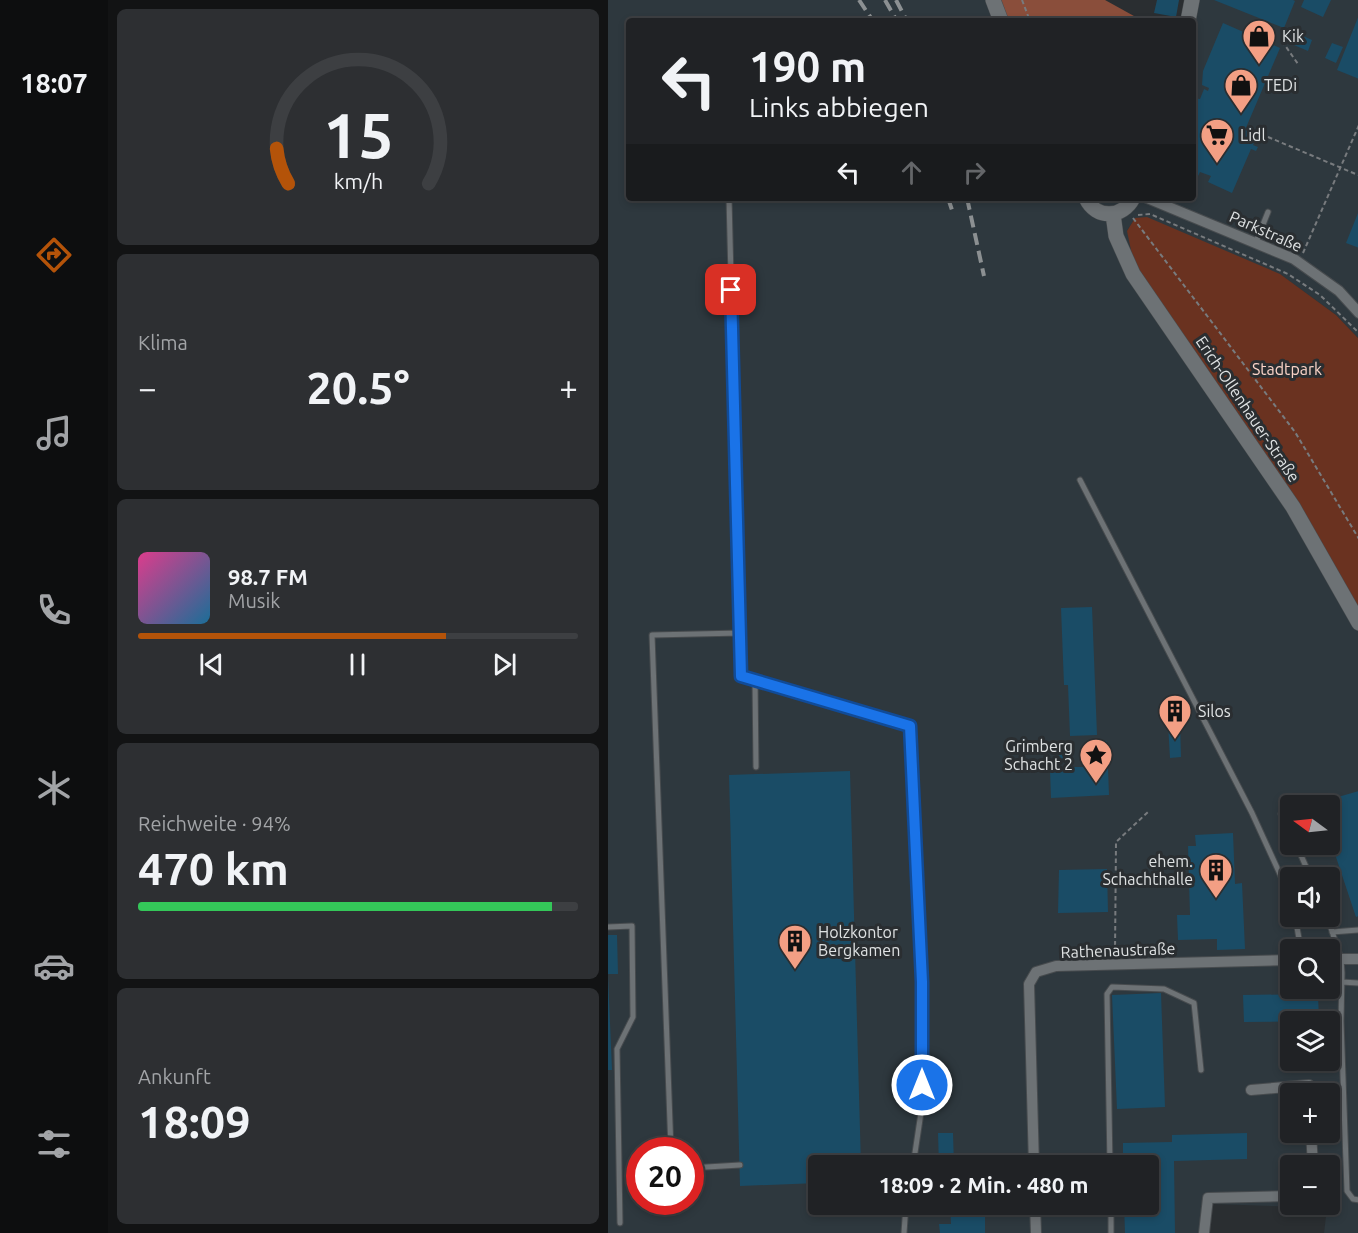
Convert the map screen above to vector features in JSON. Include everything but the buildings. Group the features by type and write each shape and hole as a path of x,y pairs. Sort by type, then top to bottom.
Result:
{"street":[{"path":"993,0 1000,18"},
{"path":"1189,18 1192,0"},
{"path":"1088,201 1095,210 1113,214 1126,208 1131,201"},
{"name":"Parkstraße","path":"1155,201 1294,259 1339,291 1358,313"},
{"name":"Erich-Ollenhauer-Straße","path":"1113,214 1116,236 1133,274 1293,507 1358,623"},
{"path":"1340,959 1358,959"},
{"name":"Rathenaustraße","path":"1034,1155 1030,979 1036,972 1056,966 1280,960"},
{"path":"1251,1090 1280,1088"},
{"path":"1204,1233 1208,1198 1280,1197"},
{"path":"1035,1215 1036,1233"}],"lane":[{"path":"729,201 741,676 910,726 922,982 922,1106 915,1155"},
{"path":"1256,242 1268,212"},
{"path":"1080,480 1252,813 1280,874"},
{"path":"671,1137 652,635 740,633"},
{"path":"755,680 756,767"},
{"path":"608,927 632,926 633,1017 617,1049 620,1223"},
{"path":"1330,927 1333,939"},
{"path":"1332,932 1358,930"},
{"path":"1340,975 1347,1191 1353,1199 1358,1200"},
{"path":"1342,982 1358,983"},
{"path":"1110,1155 1107,994 1112,987 1164,989 1194,1003 1201,1070"},
{"path":"704,1167 740,1165"},
{"path":"904,1233 905,1215"},
{"path":"1110,1215 1111,1233"}],"path":[{"path":"1022,0 1029,18"},
{"path":"1282,41 1298,64"},
{"path":"1299,254 1304,252 1358,125"},
{"path":"1268,137 1358,175"},
{"path":"1358,333 1320,295 1288,274 1150,214 1132,216 1295,432 1358,539"},
{"path":"1115,965 1116,842 1148,812"}],"shaded area":[{"path":"608,0 993,0 1002,18 626,18 626,201 1196,201 1196,18 1181,18 1185,0 1358,0 1358,338 1336,315 1281,275 1135,218 1127,231 1358,620 1358,1233 1324,1233 1326,1215 1340,1215 1340,1155 1280,1155 1280,1206 1212,1204 1208,1233 608,1233"},
{"path":"994,0 1105,0 1138,18 1002,18"}],"green space":[{"name":"Stadtpark","path":"1147,217 1280,274 1336,315 1358,338 1358,620 1135,269 1127,231 1135,218"}],"railway":[{"path":"859,0 871,18"},
{"path":"885,0 895,18"},
{"path":"896,0 905,18"},
{"path":"949,201 952,210"},
{"path":"968,201 984,276"}],"place":[{"name":"Kik","path":"1259,65"},
{"name":"TEDi","path":"1241,114"},
{"name":"Lidl","path":"1217,164"},
{"name":"Silos","path":"1175,740"},
{"name":"Grimberg Schacht 2","path":"1096,784"},
{"name":"ehem. Schachthalle","path":"1216,899"},
{"name":"Holzkontor Bergkamen","path":"795,970"}],"route":[{"path":"731,290 741,676 910,726 922,982 922,1085"}]}
